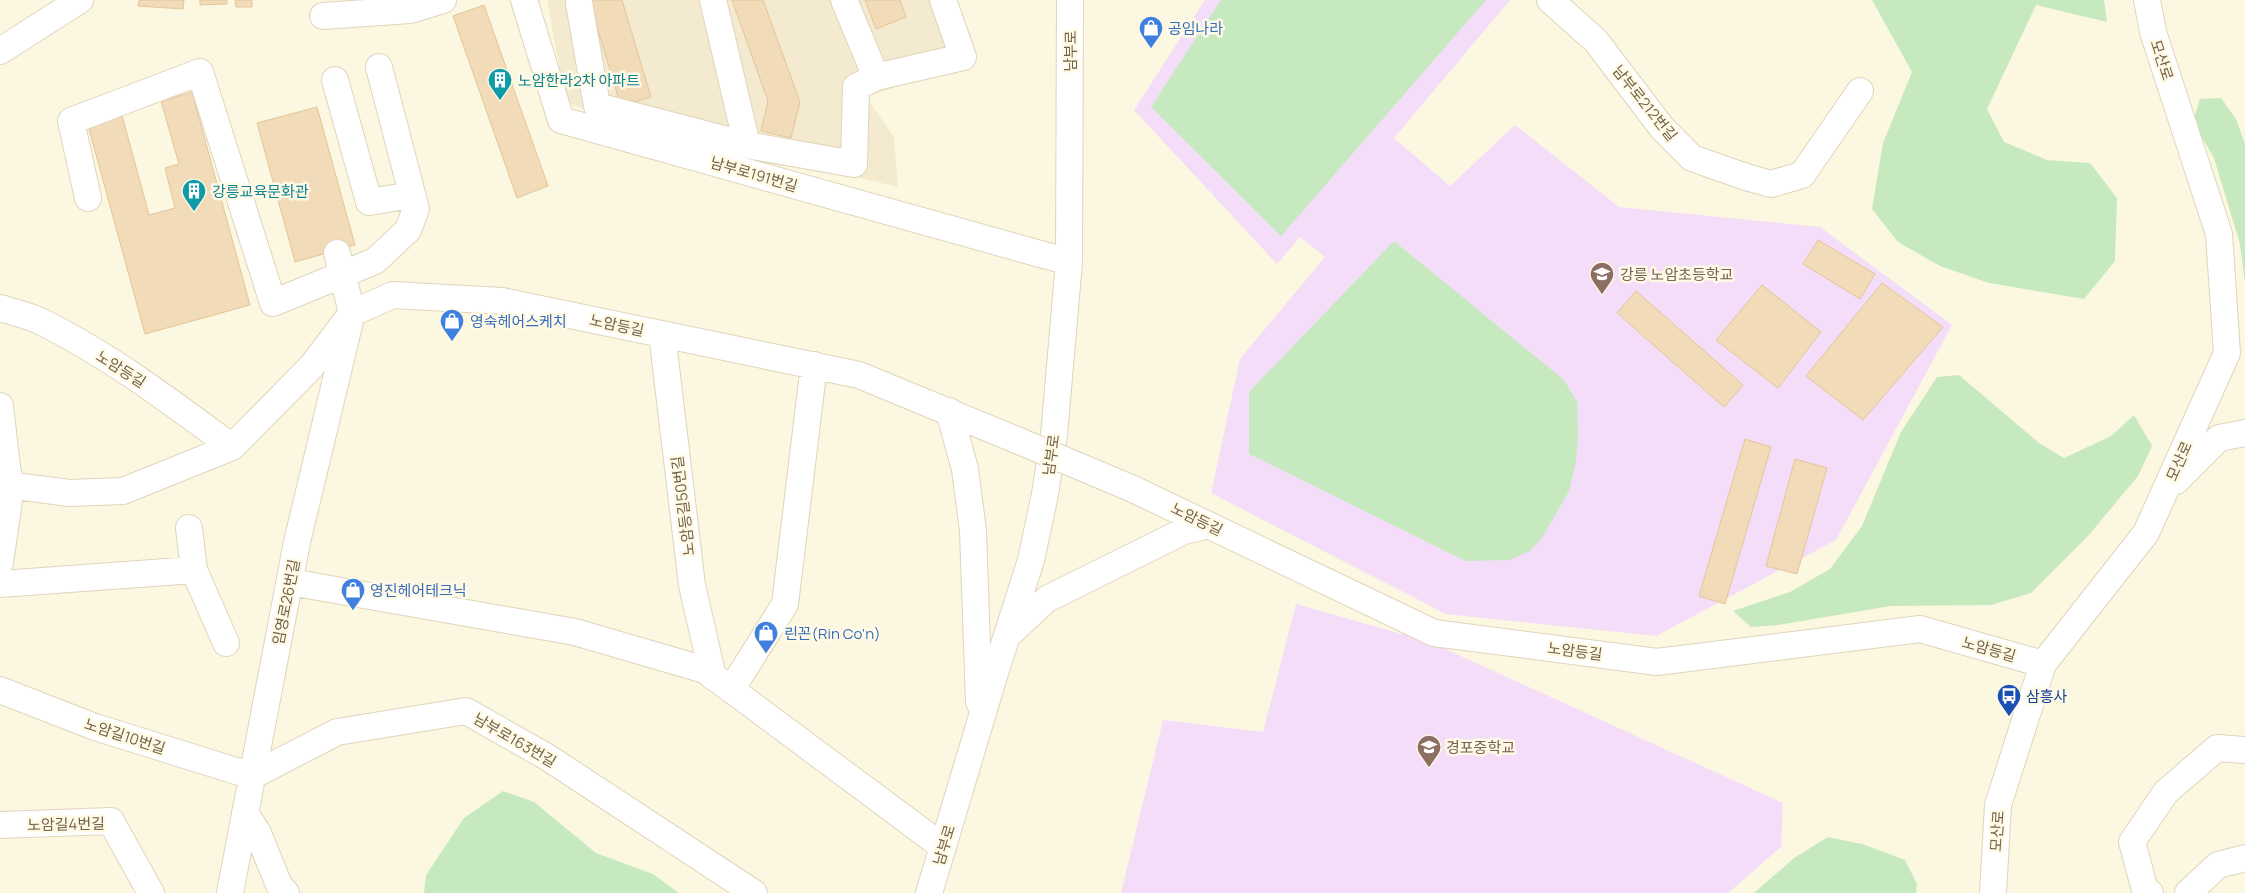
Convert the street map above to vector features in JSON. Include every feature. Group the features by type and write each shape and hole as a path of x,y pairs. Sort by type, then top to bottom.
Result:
{"street":[{"path":"0,51 80,0"},
{"path":"323,16 443,0"},
{"name":"남부로191번길","path":"524,0 561,120 1069,262"},
{"path":"713,0 747,145"},
{"path":"844,0 876,77"},
{"path":"579,3 597,106 747,145 854,164 856,87 876,77 963,57 943,0"},
{"name":"남부로","path":"929,893 1031,560 1045,494 1054,435 1069,262 1070,0"},
{"name":"남부로212번길","path":"1550,0 1596,41 1662,128 1692,158 1746,177 1771,184 1802,175 1860,90"},
{"name":"모산로","path":"1993,893 1998,805 2043,664 2146,533 2226,354 2219,234 2153,32 2147,0"},
{"path":"88,198 71,121 200,72 273,303 339,264 375,261 408,230 416,209 379,67"},
{"path":"335,80 369,202 412,195"},
{"path":"339,264 352,314"},
{"name":"노암등길","path":"6,485 69,493 123,490 232,447 311,367 352,314 393,295 502,301 859,375 1133,489 1434,633 1657,662 1920,629 2043,664"},
{"name":"노암등길","path":"0,308 39,321 104,358 152,388 232,447"},
{"name":"임영로26번길","path":"230,893 297,542 352,314"},
{"name":"노암등길50번길","path":"662,334 692,585 722,684"},
{"path":"722,684 784,604 814,365"},
{"path":"0,406 7,467 1,550"},
{"path":"949,411 965,469 973,531 980,726"},
{"path":"2164,494 2219,438 2245,433"},
{"path":"1007,636 1047,600 1184,531 1209,525"},
{"path":"188,528 194,570 226,644"},
{"path":"0,584 194,570"},
{"path":"290,582 575,632 705,670 943,847"},
{"name":"노암길10번길","path":"0,690 94,727 252,776"},
{"name":"남부로163번길","path":"252,776 337,732 466,711 547,757 754,893"},
{"path":"2150,893 2145,890 2132,842 2166,792 2217,748 2245,750"},
{"path":"245,813 258,833 279,885 286,893"},
{"name":"노암길4번길","path":"0,825 111,821 151,893"},
{"path":"2188,893 2218,864 2245,858"}],"shaded area":[{"path":"547,0 951,0 972,61 866,97 894,137 898,187 614,120 566,102"},
{"name":"강릉 노암초등학교","path":"1205,0 1510,0 1394,138 1450,186 1515,125 1619,207 1820,227 1952,325 1836,540 1656,636 1446,614 1211,493 1240,359 1325,257 1300,237 1277,264 1134,110"},
{"name":"경포중학교","path":"1296,604 1430,642 1783,803 1781,847 1728,893 1121,893 1163,720 1263,732"}],"green space":[{"path":"1221,0 1486,0 1281,236 1151,107"},
{"path":"1872,0 2104,0 2107,22 2036,5 1987,109 2004,142 2047,160 2090,163 2117,198 2115,261 2084,299 1989,283 1940,266 1898,242 1872,209 1883,143 1912,72"},
{"path":"2221,98 2236,119 2245,144 2245,283 2240,244 2214,158 2193,122 2200,99"},
{"path":"1394,241 1564,380 1577,402 1578,434 1576,462 1569,491 1542,538 1530,551 1509,560 1466,561 1249,454 1249,392"},
{"path":"1959,375 2039,443 2064,458 2111,436 2134,415 2152,446 2138,476 2088,536 2031,593 1991,605 1891,606 1778,625 1751,627 1733,611 1790,592 1830,569 1862,526 1901,432 1937,377"},
{"path":"503,791 534,802 596,853 653,874 679,893 424,893 426,875 464,818"},
{"path":"1828,837 1862,844 1905,860 1917,884 1916,893 1754,893 1794,858"}],"building":[{"path":"139,0 184,0 183,9 138,6"},
{"path":"200,0 227,0 227,4 200,5"},
{"path":"235,0 252,0 252,7 236,7"},
{"path":"622,0 651,97 621,106 589,1"},
{"path":"732,0 763,0 800,102 791,138 761,131 768,101"},
{"path":"865,0 900,0 906,17 876,29"},
{"name":"노암한라2차 아파트","path":"484,5 548,186 517,198 453,16"},
{"name":"강릉교육문화관","path":"192,92 250,305 145,334 86,118 120,108 149,215 175,208 165,168 179,164 161,101"},
{"path":"317,107 355,245 295,262 257,123"},
{"path":"1818,240 1875,274 1860,299 1803,264"},
{"path":"1882,283 1943,327 1863,420 1806,376"},
{"path":"1762,285 1821,332 1778,388 1716,340"},
{"path":"1636,291 1743,385 1724,407 1617,313"},
{"path":"1745,439 1771,447 1725,604 1699,596"},
{"path":"1795,459 1827,468 1797,574 1766,566"}],"place":[{"name":"공임나라","path":"1151,49"},
{"name":"노암한라2차 아파트","path":"500,101"},
{"name":"강릉교육문화관","path":"194,212"},
{"name":"강릉 노암초등학교","path":"1602,295"},
{"name":"영숙헤어스케치","path":"452,342"},
{"name":"영진헤어테크닉","path":"353,611"},
{"name":"린꼰(Rin Co'n)","path":"766,654"},
{"name":"삼흥사","path":"2009,717"},
{"name":"경포중학교","path":"1429,768"}]}
